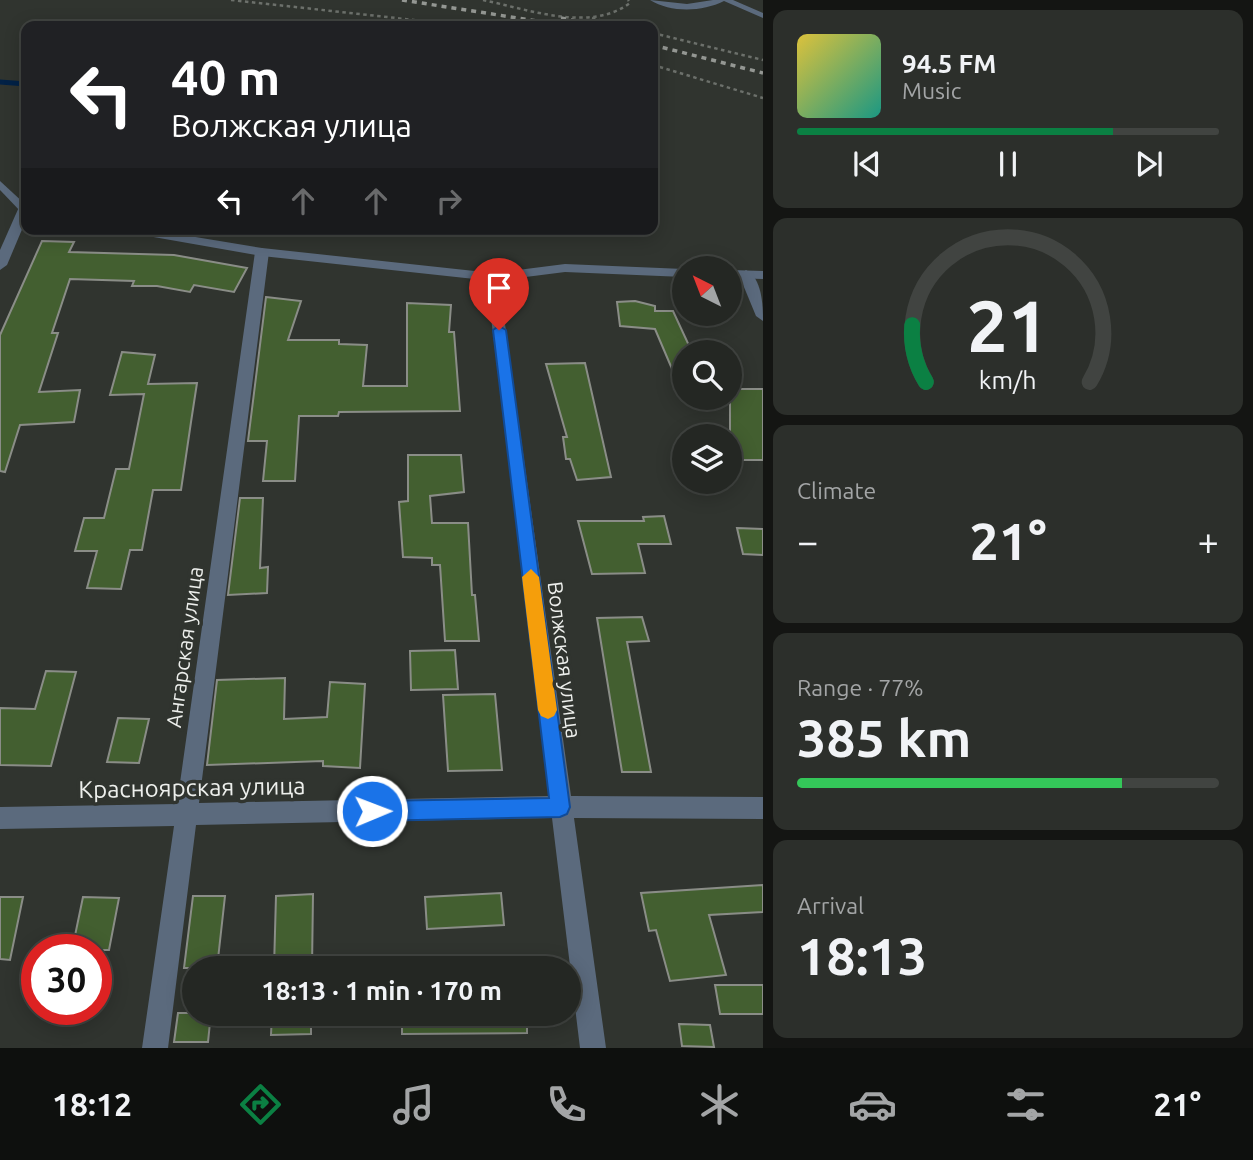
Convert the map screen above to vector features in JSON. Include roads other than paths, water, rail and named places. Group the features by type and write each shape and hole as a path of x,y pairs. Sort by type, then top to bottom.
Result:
{"street":[{"path":"0,265 21,219"},
{"name":"Ангарская улица","path":"155,1048 184,815 262,252"},
{"path":"746,275 763,316"},
{"name":"Волжская улица","path":"493,277 593,1048"},
{"name":"Красноярская улица","path":"0,818 560,807 763,808"}],"lane":[{"path":"654,0 686,8 704,7 720,0"},
{"path":"727,0 763,16"},
{"path":"0,184 21,206"},
{"path":"161,235 262,252 493,277 565,268 672,272"},
{"path":"742,275 763,275"}],"waterway":[{"path":"0,82 21,84"}],"railway":[{"path":"402,0 537,21"},
{"path":"561,18 576,21"},
{"path":"658,46 763,73"}]}
